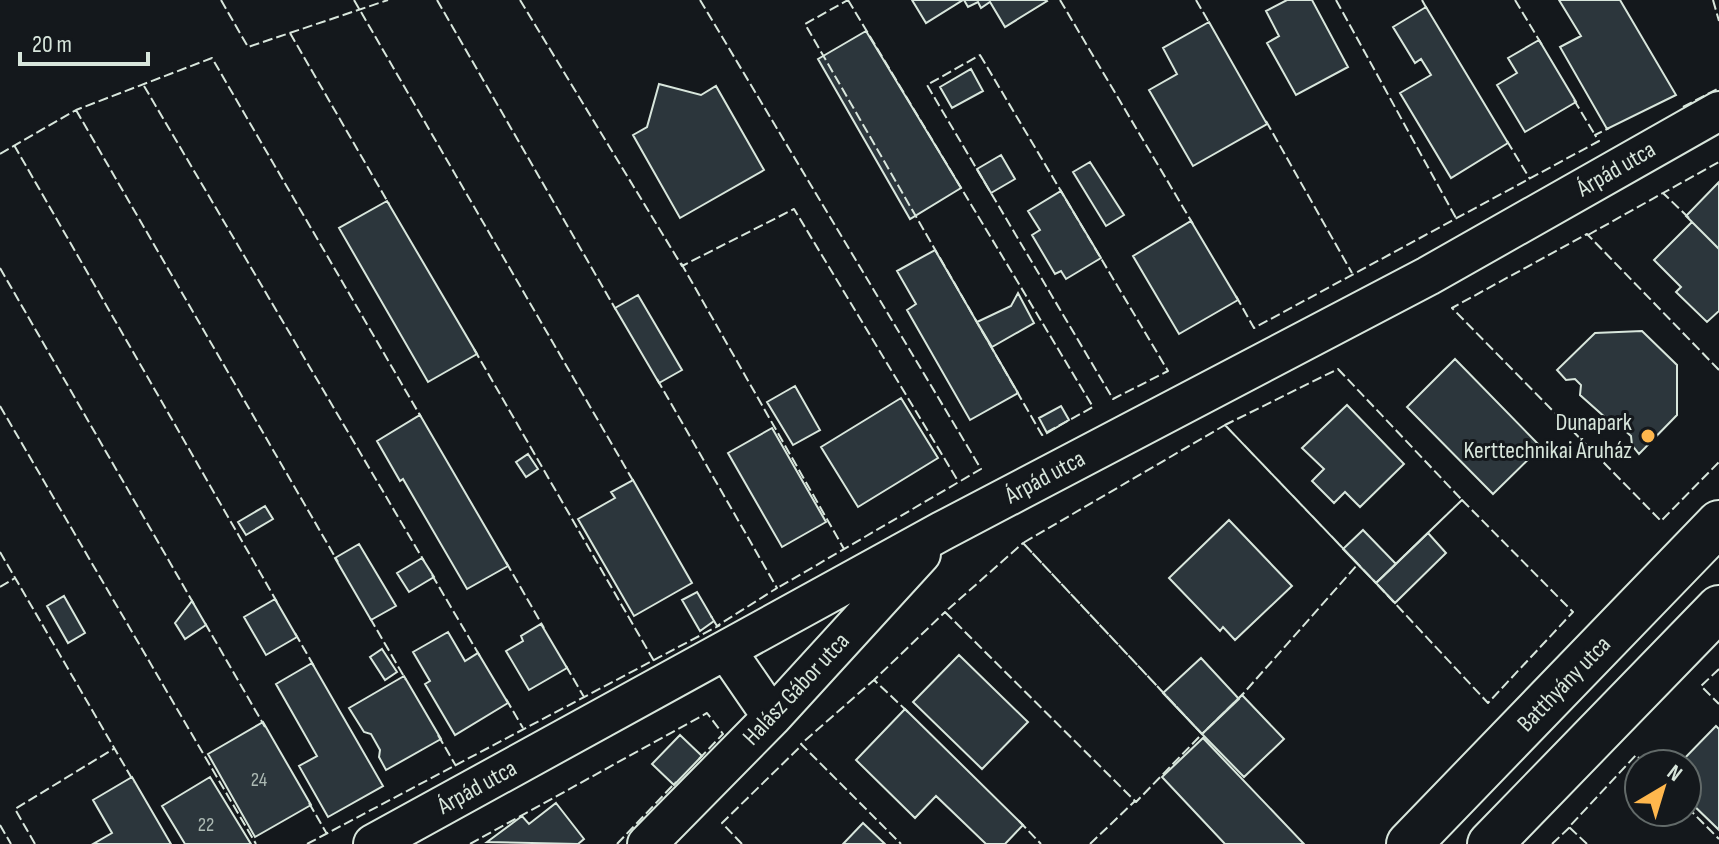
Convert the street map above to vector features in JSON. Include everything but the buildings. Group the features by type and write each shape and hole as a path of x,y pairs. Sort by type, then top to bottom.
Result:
{"main road":[{"name":"Batthyány utca","path":"1409,844 1719,523"},
{"path":"1490,844 1719,608"}],"street":[{"name":"Árpád utca","path":"373,844 942,531 1428,276 1719,111"},
{"name":"Halász Gábor utca","path":"647,844 772,717 942,531"},
{"path":"726,650 772,717"}],"fence":[{"path":"221,0 248,47 388,0"},
{"path":"354,0 635,484"},
{"path":"437,0 616,310"},
{"path":"520,0 682,266 794,209 958,481"},
{"path":"700,0 981,469 774,590"},
{"path":"848,0 1093,407 1042,435 805,24 848,0"},
{"path":"1060,0 1193,224"},
{"path":"1196,0 1210,24"},
{"path":"1336,0 1456,218"},
{"path":"1422,0 1428,11"},
{"path":"1515,0 1542,45"},
{"path":"1713,0 1719,21"},
{"path":"290,33 389,204"},
{"path":"980,55 1168,371 1113,399 927,85 980,55"},
{"path":"0,154 76,110 212,58 421,417"},
{"path":"144,86 424,561"},
{"path":"1683,107 1719,88"},
{"path":"1574,100 1595,135"},
{"path":"76,110 338,562"},
{"path":"1266,121 1352,273"},
{"path":"1236,296 1254,328 1599,141 1595,135 1609,128"},
{"path":"1507,141 1530,179"},
{"path":"14,145 277,602"},
{"path":"1665,195 1663,193 1719,162"},
{"path":"1588,235 1663,193 1690,219"},
{"path":"1719,370 1587,234 1452,308 1661,521 1719,462"},
{"path":"681,263 844,549"},
{"path":"0,268 195,606"},
{"path":"474,349 654,661"},
{"path":"1338,369 1462,500 1376,583 1225,425 1338,369"},
{"path":"657,379 777,588 717,626 711,616"},
{"path":"0,406 256,844"},
{"path":"1225,425 1358,564 1242,695 1202,734 1023,543 1225,425"},
{"path":"1462,500 1573,612 1488,703 1376,583 1462,500"},
{"path":"1023,543 1202,734 1136,802 945,612 1023,543"},
{"path":"0,552 134,782"},
{"path":"506,562 544,628"},
{"path":"432,575 481,658"},
{"path":"0,587 15,578"},
{"path":"908,712 874,680 945,612 948,615"},
{"path":"370,618 406,680"},
{"path":"205,623 265,727"},
{"path":"307,844 720,625"},
{"path":"295,633 315,668"},
{"path":"566,666 584,697"},
{"path":"1719,669 1701,686 1719,704"},
{"path":"876,681 801,744 901,844"},
{"path":"506,699 523,728"},
{"path":"470,844 707,713 723,734 699,759"},
{"path":"438,735 456,766"},
{"path":"742,844 722,823 802,745"},
{"path":"35,844 15,809 115,748"},
{"path":"1587,844 1569,827 1623,769"},
{"path":"617,844 676,782"},
{"path":"1090,844 1135,801"},
{"path":"309,803 327,834"},
{"path":"1019,821 1041,844"},
{"path":"1703,823 1719,839"},
{"path":"0,825 11,844"},
{"path":"1552,844 1570,827"}],"place":[{"name":"Dunapark Kerttechnikai Áruház","path":"1648,436"}]}
